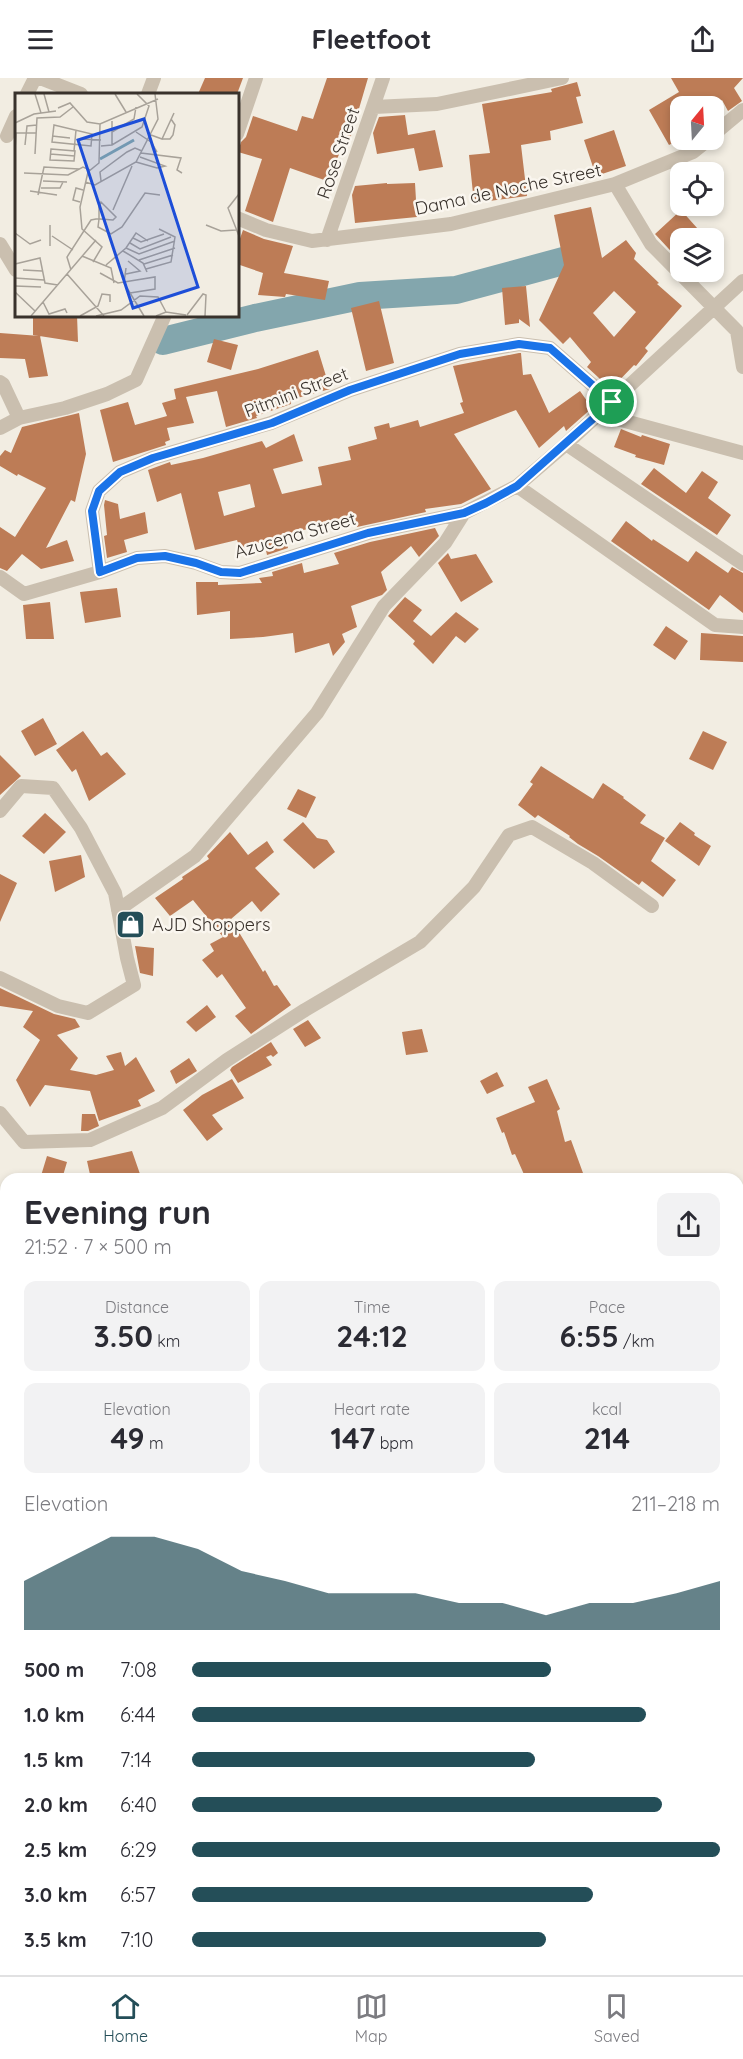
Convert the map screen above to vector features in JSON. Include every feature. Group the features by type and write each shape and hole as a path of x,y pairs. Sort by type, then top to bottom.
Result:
{"street":[{"path":"28,93 35,78"},
{"path":"40,78 78,93"},
{"path":"148,93 154,78"},
{"path":"238,131 256,78"},
{"name":"Rose Street","path":"327,240 383,78"},
{"path":"374,107 437,105 562,78"},
{"path":"724,126 743,110"},
{"path":"8,136 15,118"},
{"name":"Dama de Noche Street","path":"238,218 266,230 312,241 451,224 615,184 696,150"},
{"path":"615,184 651,244 737,331 743,367"},
{"path":"0,244 15,268"},
{"name":"Azucena Street","path":"0,577 24,594 100,572 137,558 165,556 221,572 240,573 368,533 464,513 517,486 716,308 743,281"},
{"path":"0,428 19,418 65,408 107,394 136,380 165,316"},
{"name":"Pitmini Street","path":"100,572 92,511 99,491 120,472 153,458 272,423 350,390 449,357 519,344 550,348 612,402"},
{"path":"0,382 19,418"},
{"path":"599,414 743,453"},
{"path":"566,444 743,564"},
{"path":"517,486 715,625 743,627"},
{"path":"118,910 195,856 317,713 384,606 445,543 464,513"},
{"path":"0,812 21,786 53,788 86,837 115,892 134,985 88,1013 58,1006 0,978"},
{"path":"0,1113 24,1142 90,1140 162,1108 226,1060 420,942 474,887 509,835 532,827 593,863 652,906"}],"building":[{"path":"205,78 243,78 237,93 198,93"},
{"path":"327,78 368,78 348,146 346,139 327,181 290,168 273,222 245,211 262,159 238,152 253,116 297,131 302,116 313,119"},
{"path":"671,78 743,78 734,88 742,101 728,111 724,104 724,96 672,96 679,92"},
{"path":"577,82 581,96 576,97 583,123 550,131 551,140 521,145 527,196 474,203 469,155 490,153 482,104 552,92 551,89"},
{"path":"670,97 670,144 669,145 649,110"},
{"path":"405,115 408,135 435,130 443,167 419,171 414,148 377,154 373,133 379,117"},
{"path":"614,130 626,166 596,176 584,140"},
{"path":"415,183 417,217 355,223 352,195 355,186"},
{"path":"591,207 602,258 626,240 636,253 634,259 682,306 645,348 648,351 636,366 634,365 611,389 587,367 591,362 570,337 563,344 539,320 564,265 554,215","holes":["614,291 636,312 614,337 593,313"]},
{"path":"674,216 686,216 697,228 670,228 670,250 655,234"},
{"path":"243,230 264,239 293,246 284,273 329,281 325,300 286,294 285,297 258,295 263,273 238,264 238,244"},
{"path":"526,286 530,327 519,319 519,323 505,325 502,288"},
{"path":"379,301 394,363 366,371 351,308"},
{"path":"33,316 77,316 78,342 33,335"},
{"path":"0,333 40,336 48,376 29,378 25,359 0,358"},
{"path":"214,339 238,345 231,370 207,362"},
{"path":"318,350 330,389 290,400 291,404 256,416 257,418 226,427 217,391 186,397 194,423 167,428 170,440 165,442 166,445 113,462 100,410 128,402 135,425 167,416 162,403 176,399 174,389 258,369"},
{"path":"521,353 523,375 531,374 549,413 580,391 592,408 566,431 564,426 539,448 516,410 454,434 491,489 461,504 425,509 426,512 357,527 354,514 285,536 288,548 267,555 264,541 240,549 237,540 195,550 181,493 157,502 148,470 170,462 171,465 203,458 262,441 266,448 294,434 303,461 273,469 282,494 322,485 318,467 351,460 348,447 377,439 374,427 389,423 390,428 418,420 420,427 464,413 453,366","holes":["250,484 255,507 224,516 218,492"]},
{"path":"79,413 86,454 75,502 71,500 46,548 67,540 74,561 41,569 22,554 7,571 0,568 0,527 15,537 46,488 0,466 0,456 5,450 11,453 22,427"},
{"path":"621,429 670,444 664,465 635,457 636,455 614,447"},
{"path":"654,468 686,493 702,471 718,482 708,498 731,515 717,535 641,484"},
{"path":"105,500 118,504 120,519 145,512 148,533 124,540 127,552 107,558 104,536 107,535"},
{"path":"626,521 652,541 653,539 688,562 696,551 728,573 732,567 743,573 743,613 720,595 709,610 611,541"},
{"path":"435,528 439,536 419,557 411,546 381,572 387,590 382,595 351,606 357,627 342,634 345,642 333,656 329,643 295,653 293,633 230,639 230,611 197,615 196,582 218,582 218,585 262,583 259,578 273,576 272,572 302,563 304,573 339,564 334,553 370,542"},
{"path":"448,553 451,559 476,554 493,582 461,602 438,563"},
{"path":"117,588 121,617 85,623 80,592"},
{"path":"405,597 422,610 413,621 431,636 456,612 479,629 465,643 456,636 433,664 413,644 415,641 388,616"},
{"path":"50,602 54,639 26,639 23,605"},
{"path":"666,626 688,641 675,660 653,645"},
{"path":"701,633 743,636 743,662 700,660"},
{"path":"43,718 57,744 35,756 21,731"},
{"path":"83,731 101,756 107,752 126,774 89,801 76,769 72,772 56,750"},
{"path":"703,731 727,742 713,770 689,759"},
{"path":"0,755 21,776 0,795"},
{"path":"541,766 593,799 603,783 646,815 640,823 665,838 651,861 676,880 663,897 642,881 639,885 578,844 570,836 538,815 535,818 518,805 533,784 530,782"},
{"path":"298,789 316,797 306,818 287,809"},
{"path":"45,813 66,832 44,854 22,836"},
{"path":"303,822 317,838 327,840 335,852 314,869 283,840"},
{"path":"680,822 711,846 699,866 665,841"},
{"path":"230,832 248,855 267,841 274,852 255,868 280,894 261,912 252,901 231,919 263,972 265,970 274,986 277,985 291,1005 251,1034 235,1016 246,1008 222,974 217,978 202,960 214,951 210,944 223,937 193,900 170,916 155,898 209,859 207,856"},
{"path":"81,855 85,877 55,892 49,861"},
{"path":"0,874 17,883 0,922"},
{"path":"135,946 154,948 153,976 140,973"},
{"path":"0,988 54,1014 75,1019 80,1027 57,1035 78,1058 70,1070 96,1075 114,1070 106,1056 121,1052 125,1066 136,1057 155,1091 138,1100 141,1106 99,1121 90,1091 45,1085 30,1107 16,1080 40,1040 23,1027 33,1011 0,1006"},
{"path":"207,1005 216,1017 196,1032 186,1022"},
{"path":"308,1020 321,1038 305,1047 293,1029"},
{"path":"422,1029 428,1052 406,1055 402,1032"},
{"path":"271,1042 278,1053 273,1057 271,1055 266,1057 272,1065 238,1083 230,1070 232,1067"},
{"path":"189,1058 197,1071 176,1084 170,1071"},
{"path":"497,1072 504,1086 487,1094 480,1081"},
{"path":"232,1079 244,1098 212,1115 223,1129 207,1141 183,1110 202,1095"},
{"path":"547,1079 560,1109 557,1111 565,1142 571,1140 583,1173 523,1173 515,1154 512,1155 496,1118 535,1102 528,1087"},
{"path":"82,1114 95,1114 99,1126 88,1131 81,1131"},
{"path":"132,1151 140,1173 90,1173 87,1161"},
{"path":"47,1156 67,1162 64,1173 42,1173"}],"waterway":[{"path":"163,341 255,318 360,296 456,290 567,260"}],"place":[{"name":"AJD Shoppers","path":"131,924"}],"route":[{"path":"519,344 550,348 612,402 517,486 464,513 368,533 240,573 221,572 165,556 137,558 100,572 92,511 99,491 120,472 153,458 272,423 350,390 460,354 519,344"}]}
